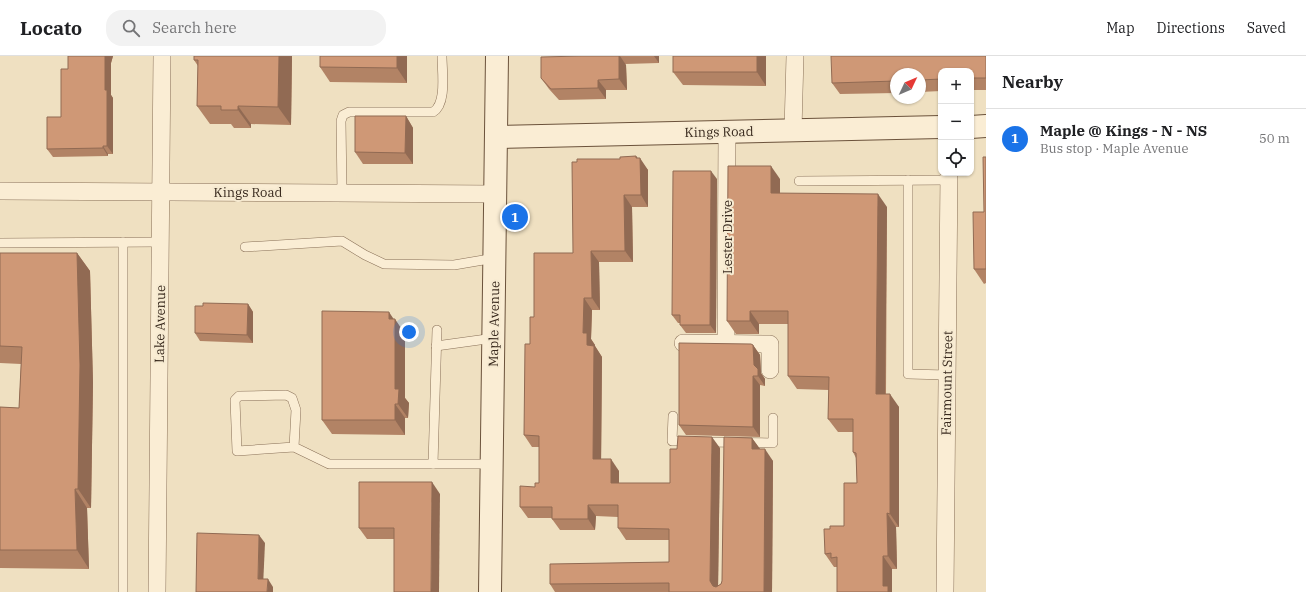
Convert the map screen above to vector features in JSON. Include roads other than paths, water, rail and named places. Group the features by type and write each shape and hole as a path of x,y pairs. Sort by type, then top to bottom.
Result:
{"main road":[{"name":"Maple Avenue","path":"490,592 497,56"},
{"path":"974,126 986,126"},
{"name":"Kings Road","path":"496,137 938,127"}],"street":[{"name":"Lake Avenue","path":"158,592 162,56"},
{"path":"793,130 795,56"},
{"name":"Lester Drive","path":"726,343 727,132"},
{"name":"Fairmount Street","path":"945,592 949,177"},
{"name":"Kings Road","path":"0,191 496,194"},
{"path":"683,343 770,344 770,370"}],"lane":[{"path":"342,193 341,121 343,115 349,112 433,112 439,109 442,101 442,56"},
{"path":"799,181 908,180 949,177"},
{"path":"908,180 908,374 948,375"},
{"path":"245,247 342,241 365,255 384,264 454,265 495,258"},
{"path":"123,242 123,592"},
{"path":"0,243 161,242"},
{"path":"433,464 437,330"},
{"path":"436,346 494,338"},
{"path":"294,447 296,410 292,398 286,395 240,396 235,400 237,451 294,447 329,464 492,464"},
{"path":"673,416 672,441 726,446 773,443 773,418"}],"place":[{"name":"Maple @ Kings - N - NS","path":"515,217"}]}
